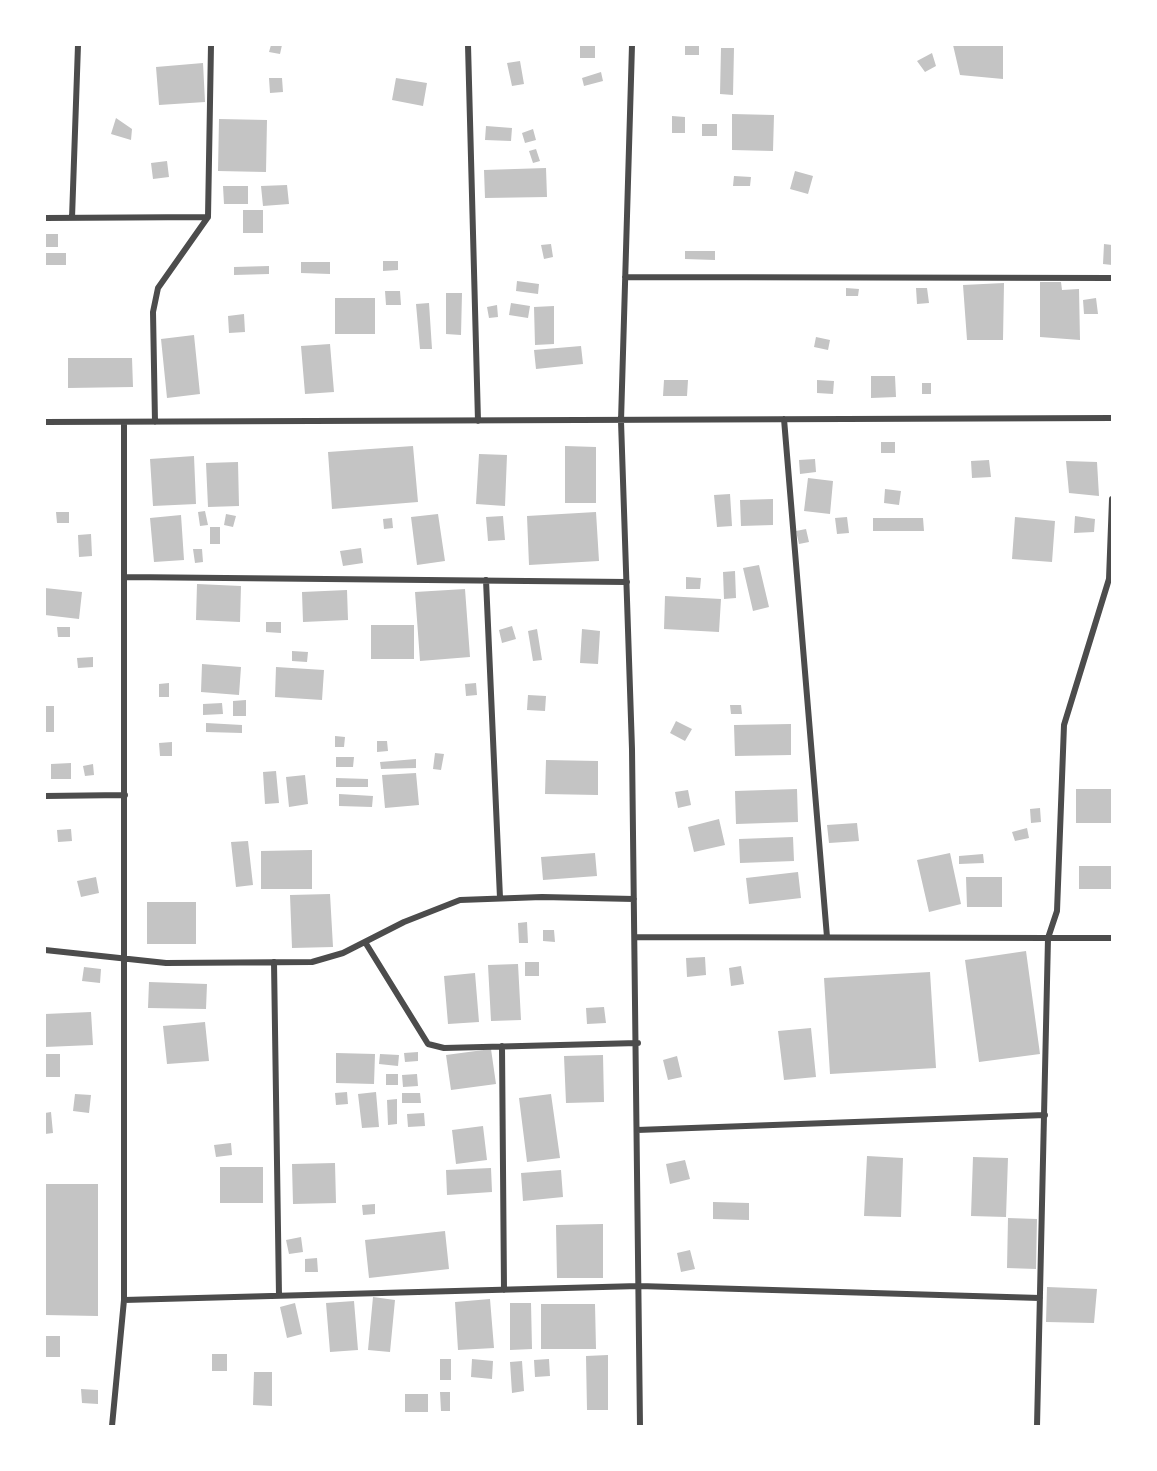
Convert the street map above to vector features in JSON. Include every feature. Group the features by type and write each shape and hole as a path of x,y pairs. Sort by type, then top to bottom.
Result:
{"street":[{"path":"72,218 78,45"},
{"path":"155,422 153,312 158,288 208,217 211,45"},
{"path":"468,45 478,421"},
{"path":"632,45 621,421 638,1043 640,1426"},
{"path":"45,218 208,217"},
{"path":"626,277 1112,278"},
{"path":"45,422 1112,418"},
{"path":"784,420 827,938"},
{"path":"112,1426 124,1300 124,422"},
{"path":"1037,1426 1048,938 1057,911 1064,725 1109,579 1112,499"},
{"path":"124,577 627,582"},
{"path":"486,580 500,898"},
{"path":"45,796 125,795"},
{"path":"45,950 166,963 312,962 343,952 404,922 460,900 634,899"},
{"path":"635,937 1112,938"},
{"path":"365,942 428,1044 444,1048 638,1043"},
{"path":"274,962 279,1296"},
{"path":"502,1046 504,1290"},
{"path":"637,1130 1045,1115"},
{"path":"124,1300 639,1286 1040,1298"}],"building":[{"path":"271,45 282,45 280,54 269,52"},
{"path":"580,45 595,45 595,58 580,58"},
{"path":"685,45 699,45 699,55 685,55"},
{"path":"953,45 1003,45 1003,79 960,75"},
{"path":"721,48 734,48 733,95 720,94"},
{"path":"932,53 936,66 925,72 917,61"},
{"path":"520,61 524,84 512,86 507,63"},
{"path":"203,63 205,102 159,105 156,67"},
{"path":"601,72 603,81 584,86 582,78"},
{"path":"269,78 282,78 283,92 270,93"},
{"path":"396,78 427,83 423,106 392,100"},
{"path":"732,114 774,115 773,151 732,150"},
{"path":"672,116 685,117 685,133 672,133"},
{"path":"116,118 132,129 131,140 111,134"},
{"path":"219,119 267,120 266,172 218,171"},
{"path":"702,124 717,124 717,136 702,136"},
{"path":"486,126 512,128 511,141 485,140"},
{"path":"533,129 536,140 525,143 522,133"},
{"path":"536,149 540,161 533,163 529,151"},
{"path":"167,161 169,177 153,179 151,163"},
{"path":"546,168 547,197 485,198 484,170"},
{"path":"795,171 813,176 808,194 790,189"},
{"path":"734,176 751,177 750,186 733,186"},
{"path":"287,185 289,204 263,206 261,186"},
{"path":"223,186 248,186 248,204 224,204"},
{"path":"243,210 263,210 263,233 243,233"},
{"path":"45,234 58,234 58,247 45,247"},
{"path":"551,244 553,257 544,259 541,245"},
{"path":"1104,244 1112,245 1112,265 1103,264"},
{"path":"685,251 715,251 715,260 685,259"},
{"path":"45,253 66,253 66,265 45,265"},
{"path":"383,261 398,261 398,270 383,271"},
{"path":"301,262 330,262 330,274 301,273"},
{"path":"269,266 269,274 234,275 234,267"},
{"path":"517,281 539,284 538,294 516,291"},
{"path":"1040,282 1061,282 1062,290 1079,289 1080,340 1040,337"},
{"path":"1004,283 1003,340 967,340 963,285"},
{"path":"846,288 859,289 858,296 846,296"},
{"path":"916,288 927,288 929,303 917,304"},
{"path":"385,291 400,291 401,305 386,305"},
{"path":"446,293 462,293 461,335 446,334"},
{"path":"335,298 375,298 375,334 335,334"},
{"path":"1096,298 1098,314 1084,314 1083,300"},
{"path":"429,303 432,349 420,349 416,304"},
{"path":"511,303 530,306 528,318 509,315"},
{"path":"497,305 498,317 489,318 487,307"},
{"path":"554,306 554,344 535,345 534,307"},
{"path":"244,314 245,332 229,333 228,316"},
{"path":"194,335 200,394 167,398 161,339"},
{"path":"816,337 830,340 828,350 814,347"},
{"path":"330,344 334,392 305,394 301,346"},
{"path":"581,346 583,364 536,369 534,350"},
{"path":"68,358 132,358 133,387 68,388"},
{"path":"871,376 895,376 896,397 871,398"},
{"path":"664,380 688,380 687,396 663,396"},
{"path":"817,380 834,381 833,394 817,393"},
{"path":"922,383 931,383 931,394 922,394"},
{"path":"881,442 895,442 895,453 881,453"},
{"path":"413,446 418,502 332,509 328,452"},
{"path":"565,446 596,447 596,503 565,503"},
{"path":"479,454 507,455 505,506 476,504"},
{"path":"194,456 196,504 153,506 150,459"},
{"path":"815,459 816,472 800,474 799,460"},
{"path":"989,460 991,477 972,478 971,461"},
{"path":"1066,461 1097,462 1099,496 1069,493"},
{"path":"238,462 239,506 208,507 206,463"},
{"path":"808,478 833,481 830,514 804,511"},
{"path":"885,489 901,491 899,505 884,503"},
{"path":"730,494 732,526 717,527 714,495"},
{"path":"773,499 773,525 741,526 740,500"},
{"path":"205,511 208,525 200,526 198,512"},
{"path":"56,512 69,512 69,523 57,523"},
{"path":"596,512 599,561 529,565 527,516"},
{"path":"226,514 236,516 233,527 224,525"},
{"path":"438,514 445,561 417,565 411,517"},
{"path":"181,515 184,560 154,562 150,518"},
{"path":"503,516 505,540 488,541 486,517"},
{"path":"1075,516 1095,519 1094,532 1074,533"},
{"path":"847,517 849,533 837,534 835,518"},
{"path":"1015,517 1055,521 1052,562 1012,559"},
{"path":"392,518 393,528 384,529 383,519"},
{"path":"873,518 923,518 924,531 873,531"},
{"path":"210,527 220,527 220,544 210,544"},
{"path":"806,529 809,542 799,544 796,531"},
{"path":"91,534 92,556 79,557 78,535"},
{"path":"361,548 363,563 343,566 340,551"},
{"path":"193,549 202,549 203,562 195,563"},
{"path":"759,565 769,607 753,611 743,568"},
{"path":"735,571 736,598 724,599 723,572"},
{"path":"686,577 701,578 700,589 686,589"},
{"path":"197,584 241,586 240,622 196,620"},
{"path":"45,588 82,592 79,619 45,615"},
{"path":"465,589 470,657 420,661 415,592"},
{"path":"347,590 348,620 303,622 302,592"},
{"path":"665,596 721,599 719,632 664,629"},
{"path":"266,622 281,622 281,633 266,632"},
{"path":"371,625 414,625 414,659 371,659"},
{"path":"512,626 516,639 502,643 499,630"},
{"path":"57,627 70,627 70,637 58,637"},
{"path":"537,629 542,660 533,661 528,631"},
{"path":"582,629 600,631 598,664 580,663"},
{"path":"292,651 308,652 307,662 292,661"},
{"path":"93,657 93,667 78,668 77,658"},
{"path":"202,664 241,667 239,695 201,692"},
{"path":"276,667 324,670 322,700 275,697"},
{"path":"169,683 169,697 159,697 159,684"},
{"path":"476,683 477,695 466,696 465,684"},
{"path":"528,695 546,696 545,711 527,710"},
{"path":"246,700 246,716 233,716 233,701"},
{"path":"222,703 223,714 203,715 203,704"},
{"path":"730,705 741,705 742,714 731,714"},
{"path":"45,706 54,706 54,732 45,732"},
{"path":"676,721 692,729 685,741 670,733"},
{"path":"206,723 242,725 242,733 206,732"},
{"path":"791,724 791,755 735,756 734,725"},
{"path":"335,736 345,737 344,747 335,747"},
{"path":"377,741 387,741 388,751 377,752"},
{"path":"172,742 172,756 160,756 159,743"},
{"path":"435,753 444,754 441,770 433,769"},
{"path":"336,757 354,757 353,767 336,767"},
{"path":"416,759 416,768 381,769 380,762"},
{"path":"546,760 598,761 598,795 545,794"},
{"path":"71,763 71,779 51,779 51,764"},
{"path":"93,764 94,775 85,776 83,766"},
{"path":"276,771 279,803 265,804 263,772"},
{"path":"416,773 419,805 385,808 382,775"},
{"path":"305,775 308,804 289,807 286,777"},
{"path":"336,778 368,779 368,787 336,787"},
{"path":"797,789 798,822 736,824 735,791"},
{"path":"1076,789 1112,789 1112,823 1076,823"},
{"path":"688,790 691,805 678,808 675,792"},
{"path":"339,794 373,796 372,807 339,806"},
{"path":"1040,808 1041,822 1031,823 1030,809"},
{"path":"719,819 725,845 694,852 688,827"},
{"path":"857,823 859,841 829,843 827,825"},
{"path":"1027,828 1029,838 1015,841 1012,832"},
{"path":"71,829 72,841 58,842 57,830"},
{"path":"793,837 794,861 740,863 739,839"},
{"path":"248,841 253,885 236,887 231,842"},
{"path":"312,850 312,889 261,889 261,851"},
{"path":"595,853 597,876 543,880 541,857"},
{"path":"950,853 961,904 929,912 917,860"},
{"path":"983,854 984,863 959,864 959,856"},
{"path":"1079,866 1112,866 1112,889 1079,889"},
{"path":"798,872 801,898 749,904 746,878"},
{"path":"96,877 99,893 81,897 77,881"},
{"path":"966,877 1002,877 1002,907 967,907"},
{"path":"330,894 333,947 292,948 290,895"},
{"path":"147,902 196,902 196,944 147,944"},
{"path":"527,922 528,943 519,943 518,923"},
{"path":"543,930 554,930 555,942 543,941"},
{"path":"1026,951 1040,1054 979,1062 965,960"},
{"path":"705,957 706,975 687,977 686,958"},
{"path":"525,962 539,962 539,976 525,976"},
{"path":"518,964 521,1020 491,1021 488,965"},
{"path":"741,966 744,984 731,986 729,968"},
{"path":"84,967 101,969 100,983 82,981"},
{"path":"930,972 936,1068 830,1074 824,978"},
{"path":"475,973 479,1022 448,1024 444,976"},
{"path":"149,982 207,984 206,1009 148,1008"},
{"path":"604,1007 606,1023 587,1024 586,1008"},
{"path":"91,1012 93,1045 45,1047 45,1014"},
{"path":"205,1022 209,1061 167,1064 163,1026"},
{"path":"811,1028 816,1077 784,1080 778,1031"},
{"path":"491,1049 496,1084 451,1090 446,1055"},
{"path":"418,1052 418,1061 405,1062 404,1053"},
{"path":"336,1053 375,1054 374,1084 336,1083"},
{"path":"45,1054 60,1054 60,1077 45,1077"},
{"path":"380,1054 399,1055 398,1066 379,1064"},
{"path":"603,1055 604,1102 566,1103 564,1056"},
{"path":"677,1056 682,1077 668,1080 663,1060"},
{"path":"386,1074 398,1074 398,1085 386,1085"},
{"path":"417,1074 418,1086 403,1087 402,1075"},
{"path":"347,1092 348,1104 336,1105 335,1093"},
{"path":"376,1092 379,1127 362,1128 358,1094"},
{"path":"402,1093 420,1093 421,1103 402,1103"},
{"path":"75,1094 91,1095 89,1113 73,1111"},
{"path":"551,1094 560,1158 527,1162 519,1098"},
{"path":"397,1099 397,1124 388,1125 387,1100"},
{"path":"51,1112 53,1133 45,1134 45,1113"},
{"path":"424,1113 425,1126 408,1127 407,1114"},
{"path":"483,1126 487,1160 456,1164 452,1130"},
{"path":"231,1143 232,1155 216,1157 214,1145"},
{"path":"867,1156 903,1158 901,1217 864,1216"},
{"path":"973,1157 1008,1158 1006,1217 971,1216"},
{"path":"685,1160 690,1179 670,1184 666,1164"},
{"path":"335,1163 336,1203 293,1204 292,1164"},
{"path":"220,1167 263,1167 263,1203 220,1203"},
{"path":"491,1168 492,1192 447,1195 446,1170"},
{"path":"561,1170 563,1197 523,1201 521,1173"},
{"path":"45,1184 98,1184 98,1316 45,1315"},
{"path":"713,1202 749,1203 749,1220 713,1219"},
{"path":"375,1204 375,1214 363,1215 362,1205"},
{"path":"1008,1218 1037,1219 1036,1269 1007,1268"},
{"path":"603,1224 603,1278 557,1278 556,1225"},
{"path":"445,1231 449,1269 369,1278 365,1240"},
{"path":"301,1237 303,1252 289,1254 286,1240"},
{"path":"690,1250 695,1269 681,1272 677,1253"},
{"path":"317,1258 318,1272 305,1272 305,1259"},
{"path":"1047,1287 1097,1289 1094,1323 1046,1322"},
{"path":"373,1297 395,1300 390,1352 368,1350"},
{"path":"490,1299 494,1348 458,1350 455,1302"},
{"path":"354,1301 358,1350 330,1352 326,1303"},
{"path":"295,1303 302,1334 287,1338 280,1307"},
{"path":"510,1303 531,1303 532,1349 510,1350"},
{"path":"541,1304 595,1304 596,1349 541,1349"},
{"path":"45,1336 60,1336 60,1357 45,1357"},
{"path":"212,1354 227,1354 227,1371 212,1371"},
{"path":"608,1355 608,1410 587,1410 586,1356"},
{"path":"440,1359 451,1359 451,1380 440,1380"},
{"path":"472,1359 493,1361 492,1379 471,1377"},
{"path":"549,1359 550,1376 535,1377 534,1360"},
{"path":"522,1361 524,1391 512,1393 510,1362"},
{"path":"254,1372 272,1372 272,1406 253,1405"},
{"path":"81,1389 98,1390 98,1404 82,1403"},
{"path":"440,1392 450,1392 450,1411 441,1411"},
{"path":"405,1394 428,1394 428,1412 405,1412"}]}
